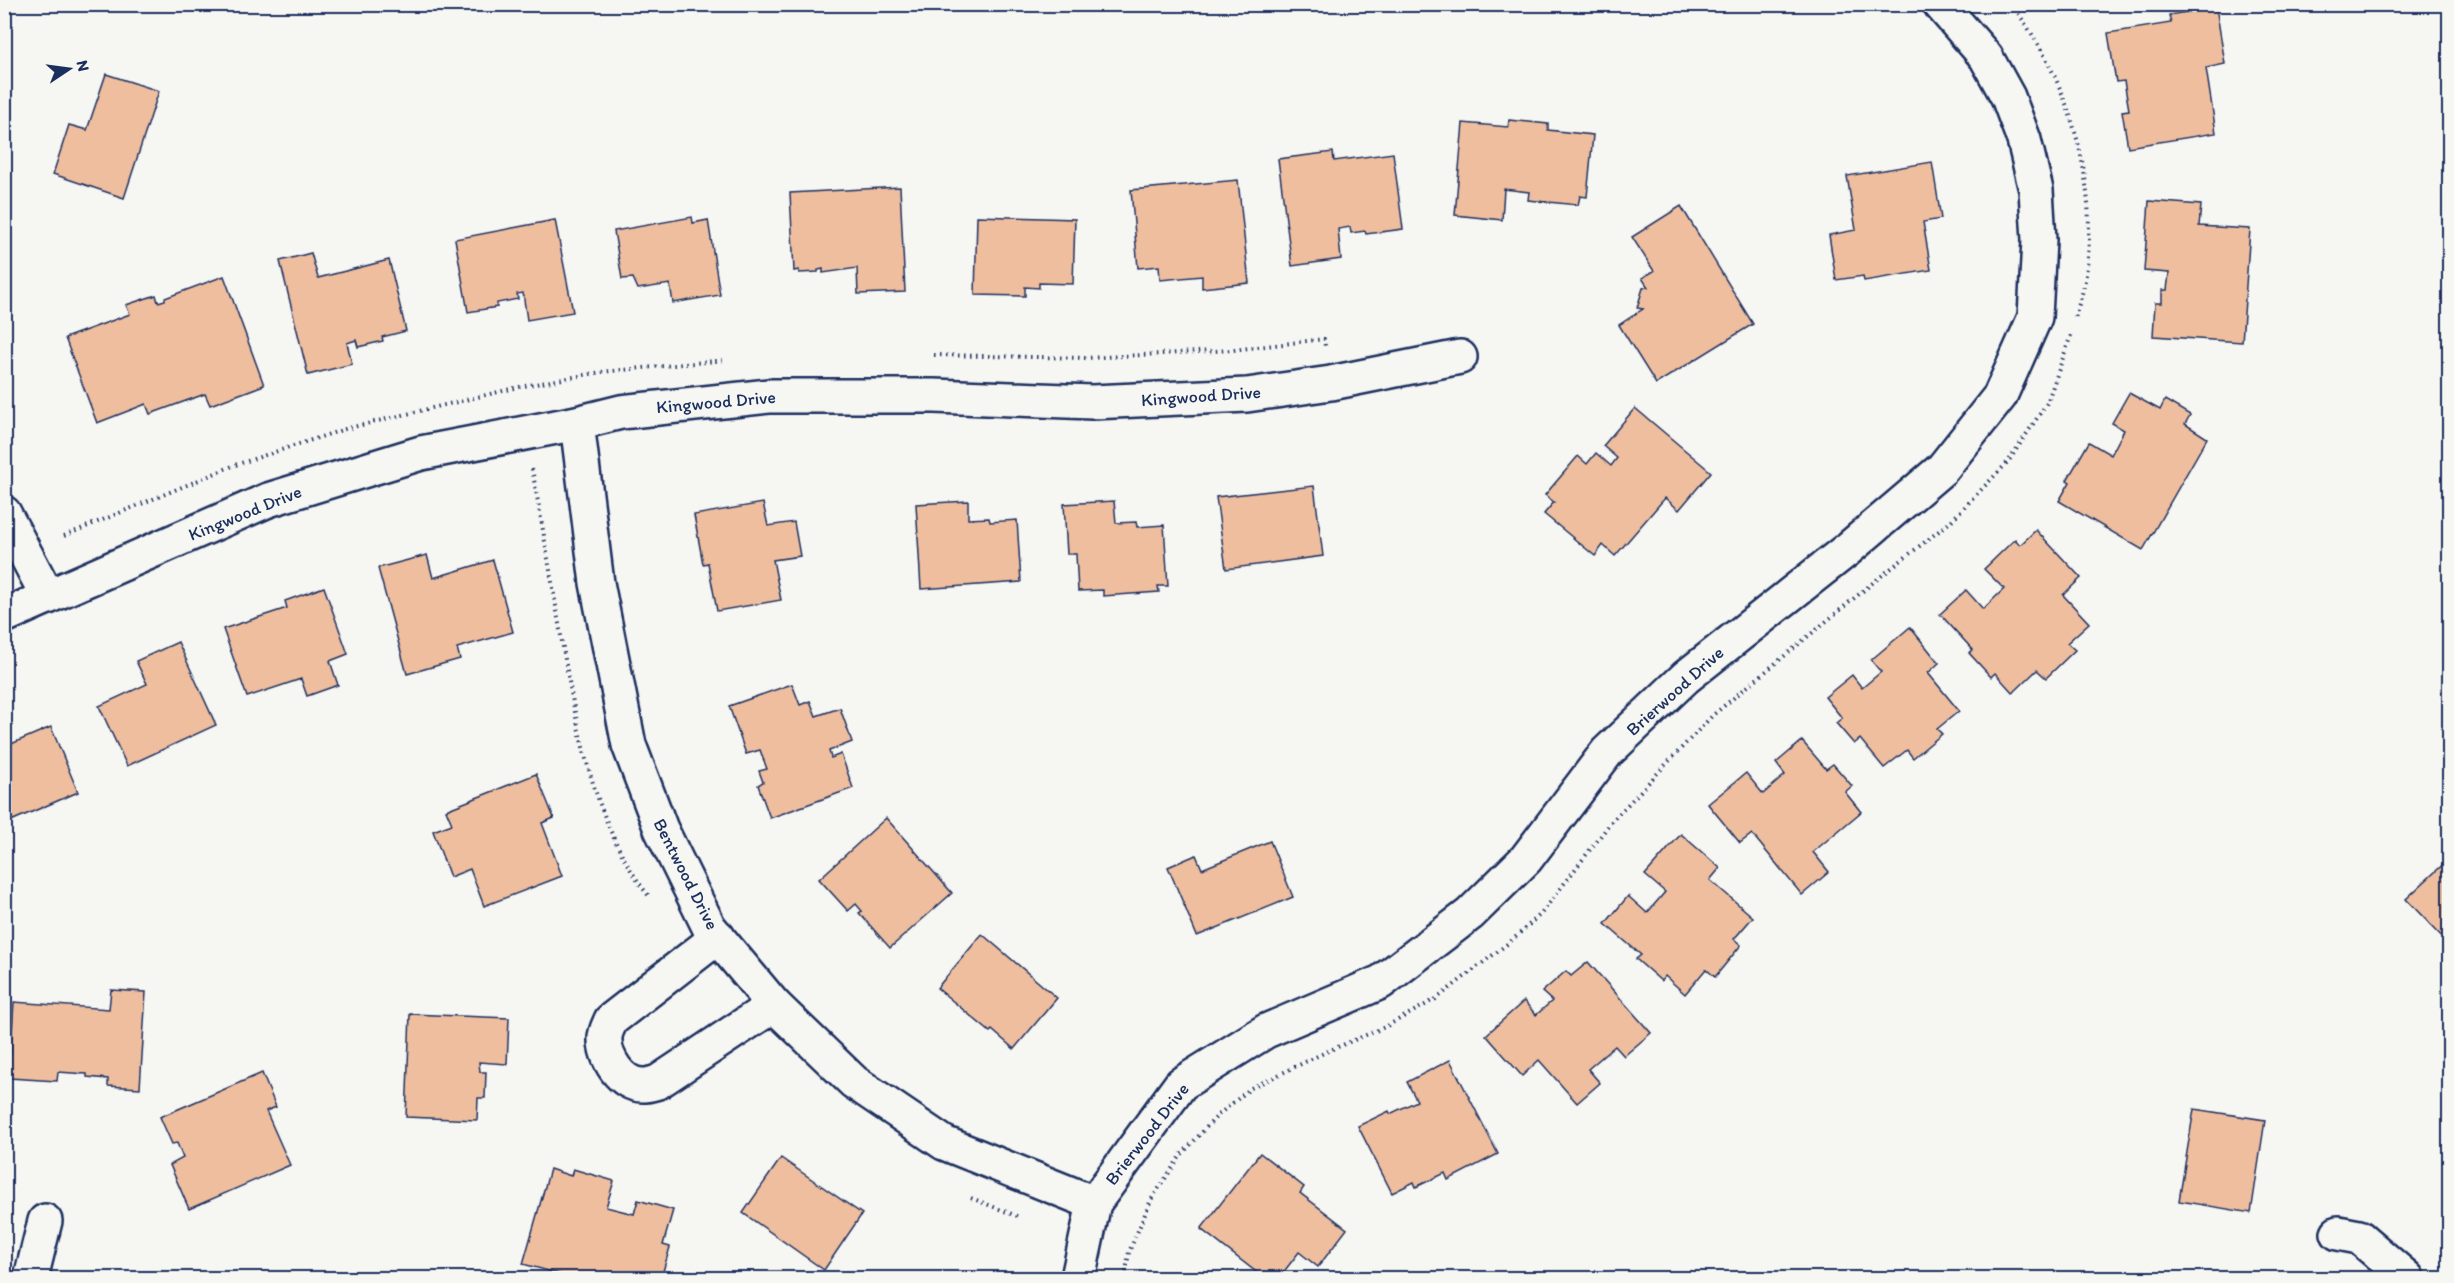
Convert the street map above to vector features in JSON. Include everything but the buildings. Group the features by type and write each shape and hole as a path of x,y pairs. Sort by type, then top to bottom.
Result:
{"street":[{"name":"Brierwood Drive","path":"1078,1278 1094,1203 1181,1084 1266,1030 1381,982 1470,914 1526,859 1607,753 1686,677 1848,549 1942,469 2000,396 2035,317 2039,240 2036,190 2024,140 2008,97 1986,57 1940,4"},
{"name":"Kingwood Drive","path":"4,616 268,500 421,453 577,423 621,412 769,396 934,396 1092,402 1247,395 1331,383 1460,357"},
{"name":"Bentwood Drive","path":"577,423 597,583 629,745 661,829 709,927 774,1005 854,1082 944,1143 1094,1203"},
{"path":"4,513 48,597"},
{"path":"718,937 611,1020 604,1035 606,1055 616,1069 632,1082 643,1085 658,1082 774,1005"},
{"path":"31,1278 45,1221"},
{"path":"2338,1233 2359,1237 2407,1278"}]}
